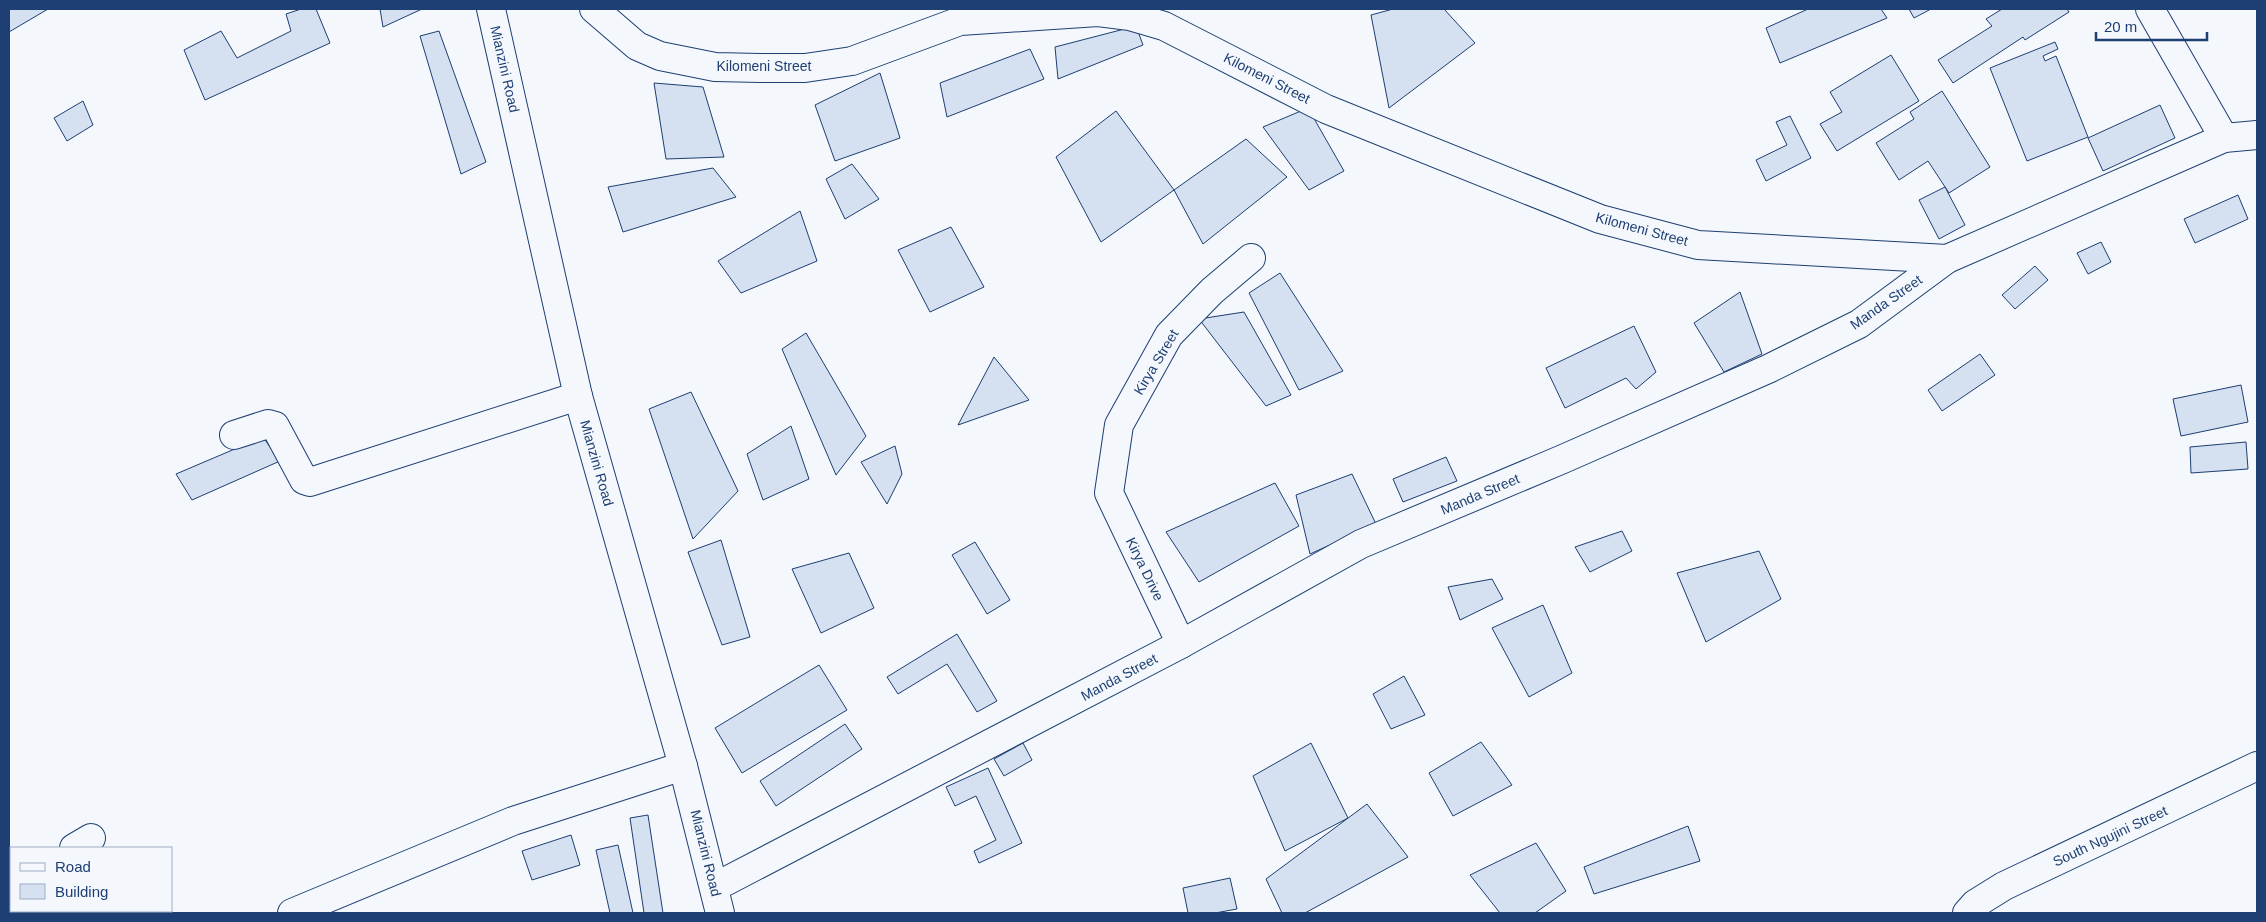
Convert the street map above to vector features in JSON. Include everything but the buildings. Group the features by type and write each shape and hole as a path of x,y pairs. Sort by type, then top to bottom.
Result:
{"street":[{"name":"Mianzini Road","path":"491,9 578,396 683,766 720,913"},
{"name":"Kilomeni Street","path":"594,9 638,46 660,56 715,67 760,68 805,68 852,60 960,21 1098,12 1130,16 1164,26 1326,109 1600,219 1698,245 1947,259"},
{"path":"2150,9 2224,138"},
{"name":"Manda Street","path":"715,887 1181,644 1361,544 1732,385 1859,324 1947,259 2224,138 2257,135"},
{"name":"Kirya Street","path":"1109,493 1119,425 1169,335 1212,291 1251,258"},
{"path":"234,435 268,424 274,426 304,480 310,482 578,396"},
{"name":"Kirya Drive","path":"1109,493 1181,644"},
{"path":"292,913 513,821 683,766"},
{"name":"South Ngujini Street","path":"1967,913 1975,904 2004,886 2257,766"}]}
